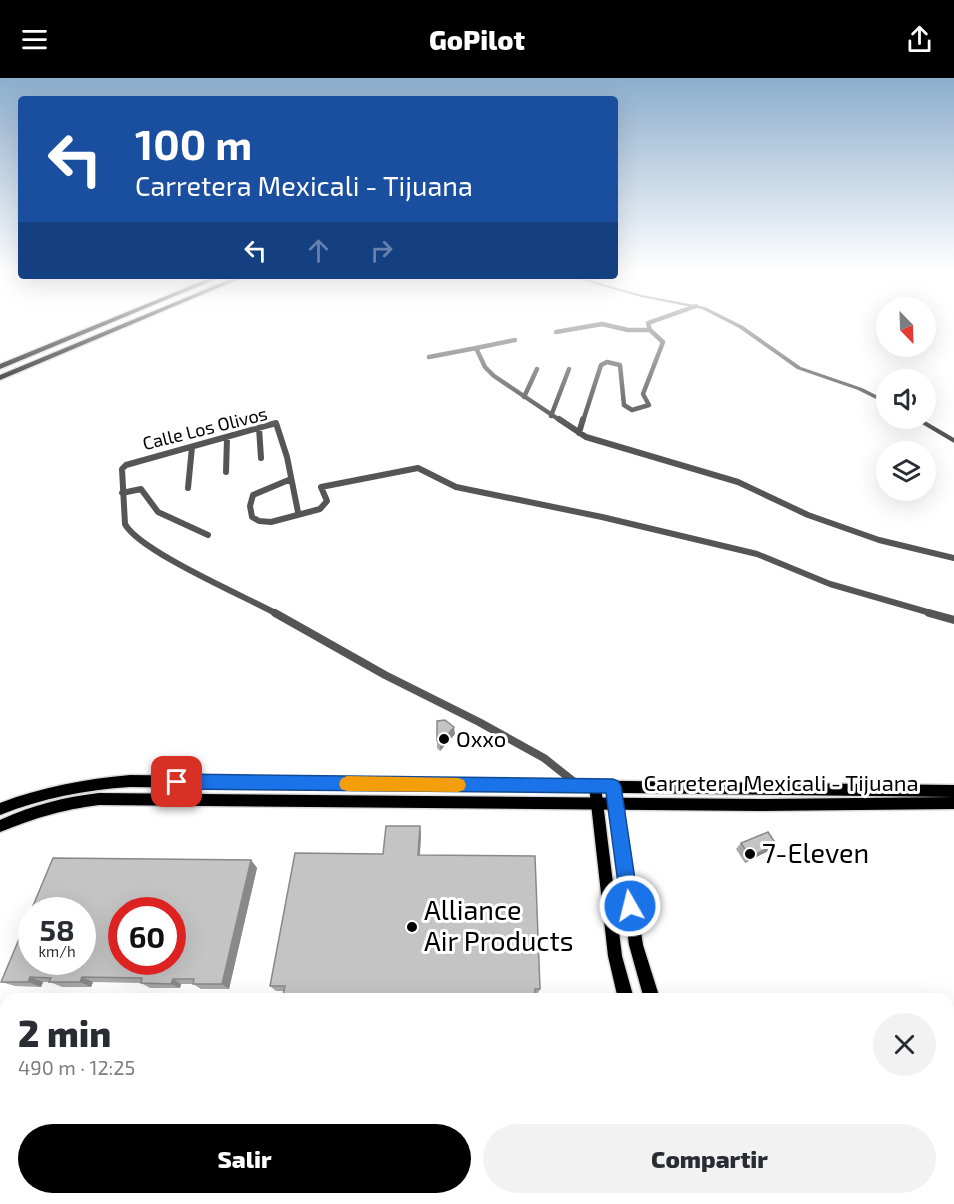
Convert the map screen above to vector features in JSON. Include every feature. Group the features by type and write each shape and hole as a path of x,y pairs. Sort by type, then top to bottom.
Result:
{"main road":[{"path":"0,367 100,326"},
{"path":"0,378 125,326"},
{"path":"34,353 34,359 46,359"},
{"name":"Carretera Mexicali - Tijuana","path":"0,809 23,799 63,789 95,783 130,781 954,791"},
{"path":"595,786 615,956 624,993"},
{"path":"613,786 636,945 650,993"},
{"name":"Carretera Mexicali - Tijuana","path":"0,826 35,811 99,799 760,805 954,803"}],"street":[{"path":"556,332 593,326"},
{"path":"609,326 628,330 650,330"},
{"path":"579,433 603,363 620,365 624,405 635,410 649,406 643,394 663,342 650,330 649,326"},
{"path":"738,326 799,368 860,389 876,397"},
{"path":"429,357 515,340"},
{"path":"476,348 488,370 551,416 579,433 738,482 808,514 879,540 954,558"},
{"path":"524,397 537,369"},
{"path":"551,416 569,369"},
{"name":"Calle Los Olivos","path":"122,493 123,467 277,423 298,512"},
{"path":"259,428 261,458"},
{"path":"934,429 954,441"},
{"path":"226,472 227,438"},
{"path":"188,488 192,447"},
{"path":"291,479 253,495 250,512 252,517 262,523 279,521 298,512 321,509 327,501 321,487 418,468 456,487 602,517 757,554 830,584 954,620"},
{"path":"208,535 158,512 141,489 122,493 128,530 139,540 188,569 259,604 385,675 479,722 544,758 578,785"}],"building":[{"path":"445,720 454,727 440,744 437,741 437,721"},
{"name":"Alliance Air Products","path":"386,826 420,826 418,855 535,856 540,989 535,989 535,993 283,993 285,986 270,986 295,853 383,854"},
{"path":"768,832 776,844 750,857 741,843"},
{"path":"53,858 251,860 222,984 193,984 194,979 173,979 171,984 141,983 142,978 82,977 80,982 49,982 51,978 30,977 28,982 1,982 18,941 18,975 96,975 96,897 37,897"}],"slow traffic":[{"path":"347,784 458,785"}],"place":[{"name":"Oxxo","path":"444,739"},
{"name":"7-Eleven","path":"750,854"},
{"name":"Alliance Air Products","path":"412,927"}],"route":[{"path":"177,782 613,786 630,906"}]}
